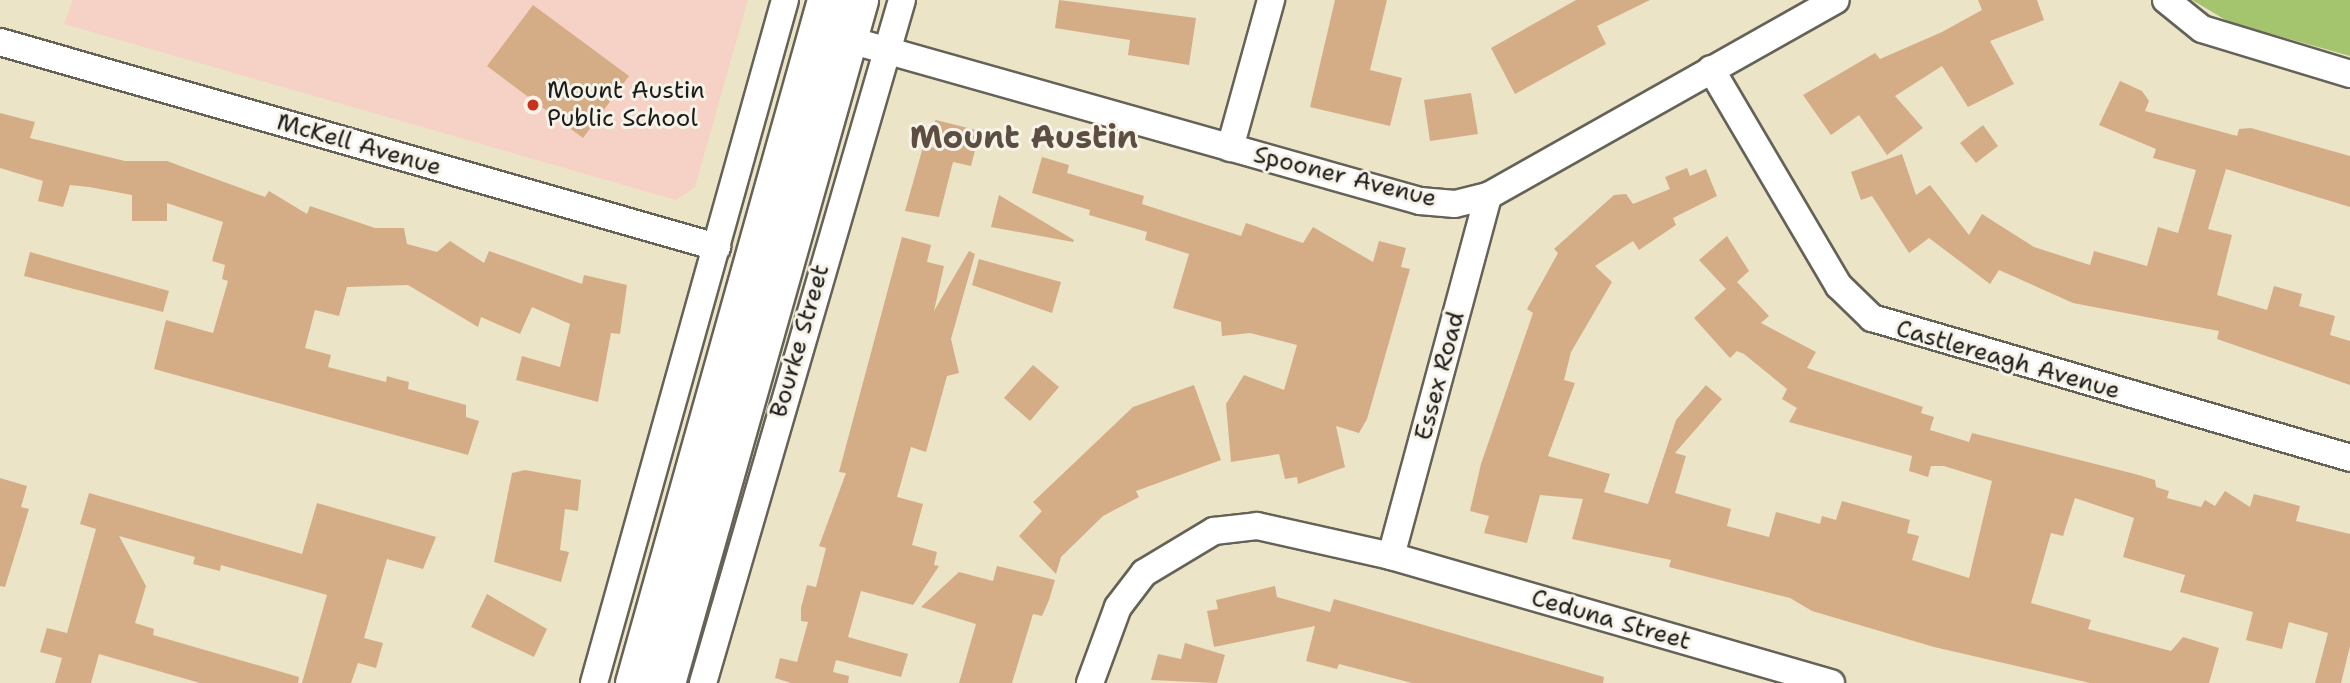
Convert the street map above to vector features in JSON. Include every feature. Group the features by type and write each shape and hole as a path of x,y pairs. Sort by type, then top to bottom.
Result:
{"main road":[{"name":"Bourke Street","path":"635,683 831,23 859,0"},
{"name":"Bourke Street","path":"666,683 831,23"}],"street":[{"path":"594,683 785,0"},
{"name":"Bourke Street","path":"703,683 854,153 890,50 902,0"},
{"path":"1230,148 1271,0"},
{"name":"Spooner Avenue","path":"831,23 890,50 1420,201 1455,204 1488,196 1836,0"},
{"path":"2166,0 2202,29 2350,74"},
{"name":"McKell Avenue","path":"0,42 717,247"},
{"name":"Castlereagh Avenue","path":"1711,69 1839,286 1872,318 2350,458"},
{"name":"Essex Road","path":"1391,556 1488,196"},
{"name":"Ceduna Street","path":"1090,683 1118,607 1144,573 1214,531 1257,526 1391,556 1831,683"}],"shaded area":[{"name":"Mount Austin Public School","path":"73,0 748,0 695,187 676,200 64,24"}],"green space":[{"path":"2192,0 2350,0 2350,56 2229,22"}],"building":[{"path":"1059,0 1196,18 1189,65 1128,55 1130,40 1055,28"},
{"path":"1335,0 1387,0 1370,70 1402,78 1390,126 1310,107"},
{"path":"1576,0 1650,0 1597,26 1606,44 1515,94 1491,48"},
{"path":"1978,0 2037,0 2044,20 1990,41 2014,84 1968,107 1942,66 1895,96 1923,128 1887,155 1859,115 1831,135 1803,95 1875,53 1880,59 1942,32 1982,10"},
{"path":"533,5 629,76 583,138 487,66"},
{"path":"2120,81 2142,91 2149,101 2145,111 2237,136 2239,129 2251,128 2350,156 2350,207 2226,169 2208,229 2232,235 2217,295 2267,310 2274,286 2302,294 2299,306 2335,316 2330,335 2350,341 2350,385 2217,339 2219,331 2073,303 1999,270 1990,284 1929,238 1909,253 1872,196 1861,200 1851,172 1902,154 1916,195 1930,185 1969,235 1982,214 2034,247 2090,265 2094,251 2147,266 2158,227 2178,233 2196,170 2153,158 2156,149 2099,125"},
{"path":"1471,93 1478,134 1430,141 1424,100"},
{"path":"0,113 35,122 30,138 125,161 167,161 265,197 269,191 307,214 310,206 375,228 404,228 407,244 437,252 450,241 484,263 489,251 582,284 584,275 627,285 620,334 611,333 598,402 516,380 522,356 560,367 570,324 532,307 520,334 481,317 478,327 408,285 347,287 339,316 315,310 305,348 331,355 328,367 386,382 387,376 409,382 408,389 466,405 466,417 479,421 468,455 154,369 166,320 213,333 228,281 222,279 225,265 212,261 223,222 167,203 167,221 132,221 132,195 89,187 70,185 63,207 38,201 43,181 0,168"},
{"path":"936,120 980,131 971,166 953,162 939,217 905,211 928,129"},
{"path":"1983,125 1998,146 1976,163 1960,143"},
{"path":"1042,157 1069,165 1067,173 1144,196 1142,204 1241,236 1246,223 1303,243 1313,227 1373,262 1379,241 1406,248 1401,267 1410,269 1367,419 1359,433 1336,426 1345,467 1298,484 1297,477 1285,479 1279,454 1231,462 1226,404 1244,375 1284,390 1297,345 1250,333 1222,336 1221,322 1173,308 1189,254 1145,240 1147,232 1089,215 1090,210 1032,193"},
{"path":"1687,168 1690,176 1706,169 1717,196 1673,218 1676,225 1639,250 1633,241 1595,266 1612,282 1571,352 1564,380 1575,383 1548,456 1610,474 1604,492 1648,504 1676,420 1706,385 1722,399 1675,453 1686,456 1675,493 1731,509 1727,526 1769,537 1776,512 1820,524 1822,516 1836,520 1842,501 1910,520 1907,533 1919,536 1912,560 1969,578 1992,481 1944,466 1931,466 1928,477 1909,471 1912,456 1789,422 1797,408 1782,399 1787,389 1744,354 1737,351 1730,358 1694,318 1726,289 1699,260 1727,236 1749,271 1737,282 1769,316 1761,323 1816,352 1807,368 1923,407 1921,413 1934,417 1930,430 1969,442 1972,433 2135,474 2155,480 2156,487 2169,491 2167,498 2201,507 2205,500 2215,506 2225,491 2250,507 2254,494 2300,506 2296,521 2350,534 2350,646 2341,683 2315,683 2328,633 2289,622 2282,649 2246,640 2253,612 2180,592 2185,575 2123,557 2134,518 2075,498 2063,536 2051,533 2031,603 2091,620 2088,629 2171,651 2183,637 2219,648 2209,683 2090,683 1934,647 1812,611 1790,598 1669,567 1671,560 1572,539 1583,499 1540,495 1527,543 1484,533 1489,516 1470,511 1481,464 1533,313 1527,309 1558,253 1554,249 1614,195 1626,194 1633,204 1670,189 1665,177"},
{"path":"999,195 1074,240 1073,242 991,227"},
{"path":"902,237 931,245 927,262 944,266 934,311 969,251 975,254 951,339 959,373 947,376 926,452 911,447 897,497 923,504 912,545 937,552 934,565 939,566 913,605 861,591 848,637 908,654 901,677 836,660 833,672 849,676 848,683 791,683 775,678 780,658 797,662 808,622 801,621 801,608 807,585 816,587 826,548 819,546 846,473 839,472"},
{"path":"30,252 169,291 163,312 24,276"},
{"path":"979,259 1061,282 1052,313 972,285"},
{"path":"1033,365 1059,387 1030,421 1004,398"},
{"path":"1194,385 1221,460 1136,491 1139,497 1103,516 1061,557 1056,574 1019,536 1042,511 1033,502 1133,407"},
{"path":"525,470 581,480 578,511 565,509 560,550 569,552 561,582 494,562 512,473"},
{"path":"0,478 27,486 21,507 29,509 5,587 0,586"},
{"path":"89,493 302,554 317,503 436,537 423,569 387,559 364,638 383,643 376,668 358,663 351,683 302,683 327,595 221,565 220,571 193,564 195,557 119,536 146,586 135,623 154,629 153,635 299,677 298,683 200,683 99,654 91,683 55,683 62,658 40,652 47,628 67,633 96,529 80,524"},
{"path":"997,566 1055,580 1049,600 1042,616 1033,614 1012,683 959,683 976,624 921,607 959,572 993,581"},
{"path":"1275,586 1277,597 1330,612 1334,599 1604,677 1603,683 1412,683 1339,664 1337,669 1306,661 1315,626 1214,647 1207,611 1218,609 1216,600"},
{"path":"487,594 547,629 534,657 471,627"},
{"path":"1185,643 1225,655 1217,683 1151,680 1158,654 1181,659"}],"place":[{"name":"Mount Austin Public School","path":"533,105"}],"district":[{"name":"Mount Austin","path":"1024,137"}]}
